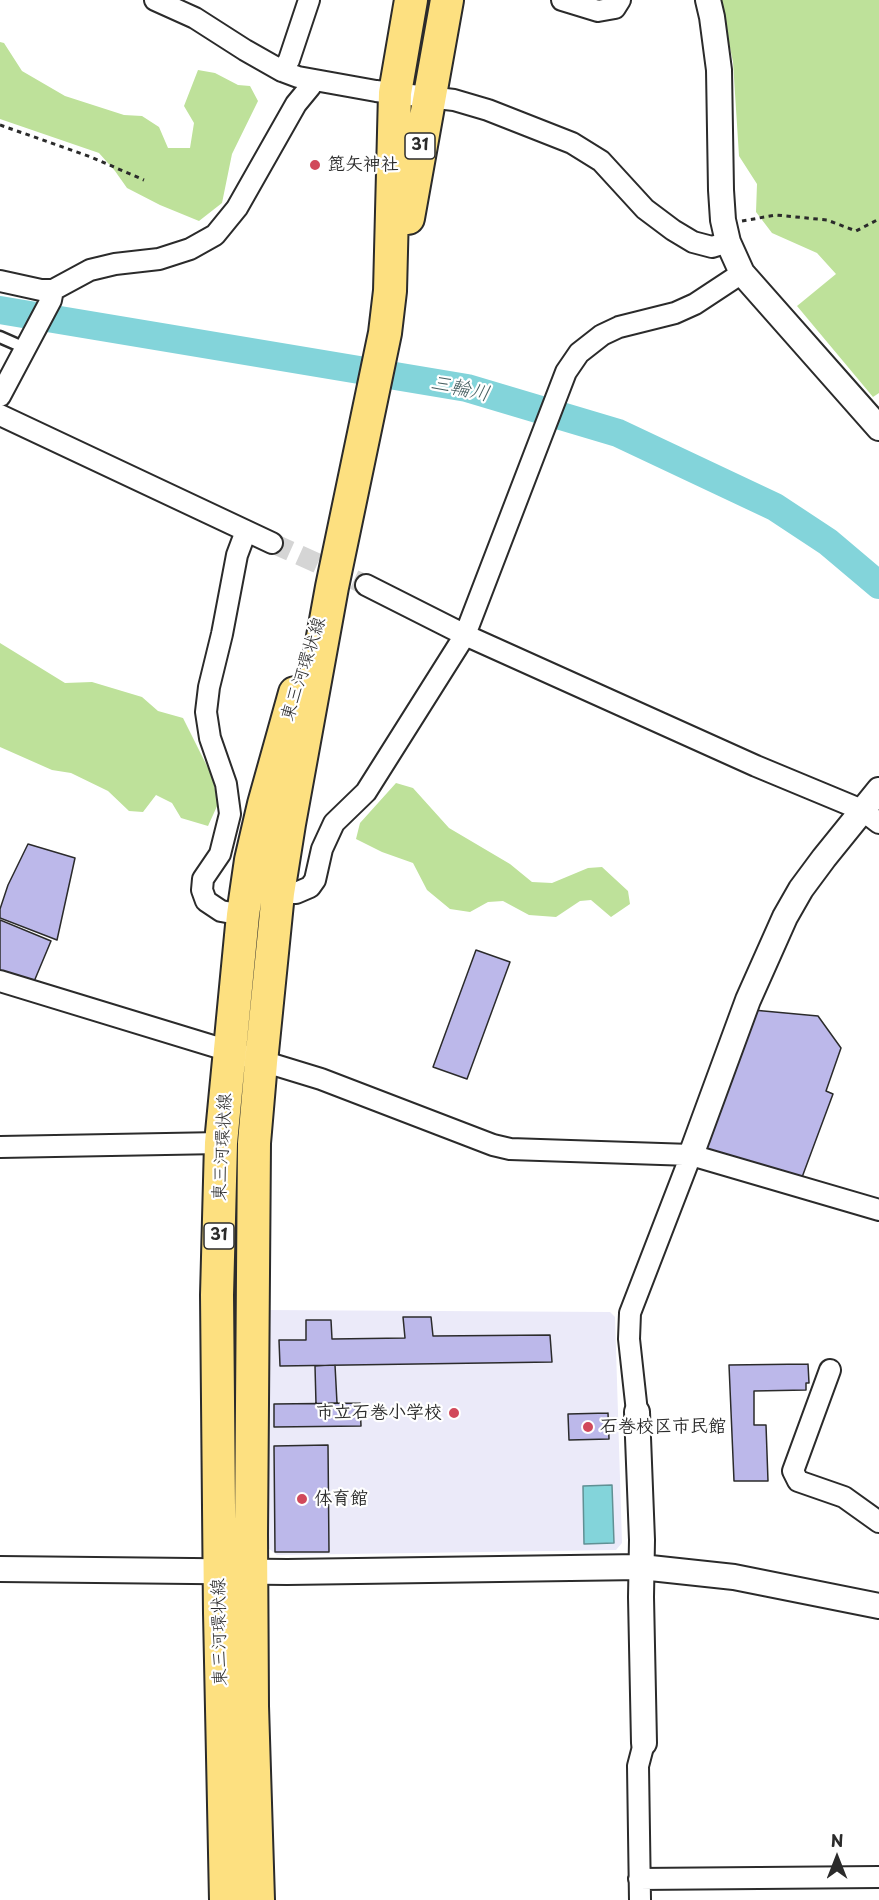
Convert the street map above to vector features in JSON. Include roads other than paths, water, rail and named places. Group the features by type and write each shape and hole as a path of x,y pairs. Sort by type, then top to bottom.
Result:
{"main road":[{"name":"東三河環状線","path":"258,1900 252,1706 252,1281 255,1143 261,1062 278,893 299,765 332,587 385,333 390,291 395,93 411,0"},
{"name":"東三河環状線","path":"390,291 402,254 447,0"},
{"name":"東三河環状線","path":"226,1900 219,1571 217,1295 221,1143 243,915 251,860 281,739 307,655 332,587"}],"street":[{"path":"155,0 195,18 282,71 313,80 454,100 488,110 572,143 601,161 645,209 674,230 693,242 712,247 728,243"},
{"path":"282,71 289,60 309,0"},
{"path":"562,0 598,11 615,8 620,0"},
{"path":"708,0 719,70 721,190 723,220 728,243 742,273 879,428"},
{"path":"0,396 52,295 90,270 115,264 159,259 190,249 215,235 237,208 296,104 313,80"},
{"path":"278,893 296,893 310,887 315,879 322,849 334,823 366,792 465,635 566,372 579,353 602,335 619,327 675,313 695,304 742,273"},
{"path":"0,281 41,290 52,295"},
{"path":"0,415 272,543"},
{"path":"243,915 221,911 206,901 202,890 203,879 220,854 230,814 226,784 210,738 206,712 209,687 237,555 246,531"},
{"path":"366,585 465,635 870,816"},
{"path":"640,1900 638,1766 644,1743 642,1539 637,1412 629,1339 630,1313 748,1000 785,917 801,889 870,816 879,790"},
{"path":"0,981 321,1079 493,1145 510,1149 691,1155 879,1210"},
{"path":"0,1147 221,1143"},
{"path":"830,1370 792,1471 798,1481 844,1497 879,1522"},
{"path":"0,1569 252,1571 641,1567 734,1577 878,1603"},
{"path":"639,1879 879,1876"}],"lane":[{"path":"0,337 28,343"}],"water":[{"path":"612,1485 614,1543 584,1544 583,1486"}],"waterway":[{"name":"三輪川","path":"0,310 467,388 618,433 775,507 828,542 879,585"}],"tunnel":[{"path":"272,543 366,585"}],"place":[{"name":"箆矢神社","path":"315,165"},
{"name":"市立石巻小学校","path":"454,1413"},
{"name":"石巻校区市民館","path":"588,1427"},
{"name":"体育館","path":"302,1499"}]}
